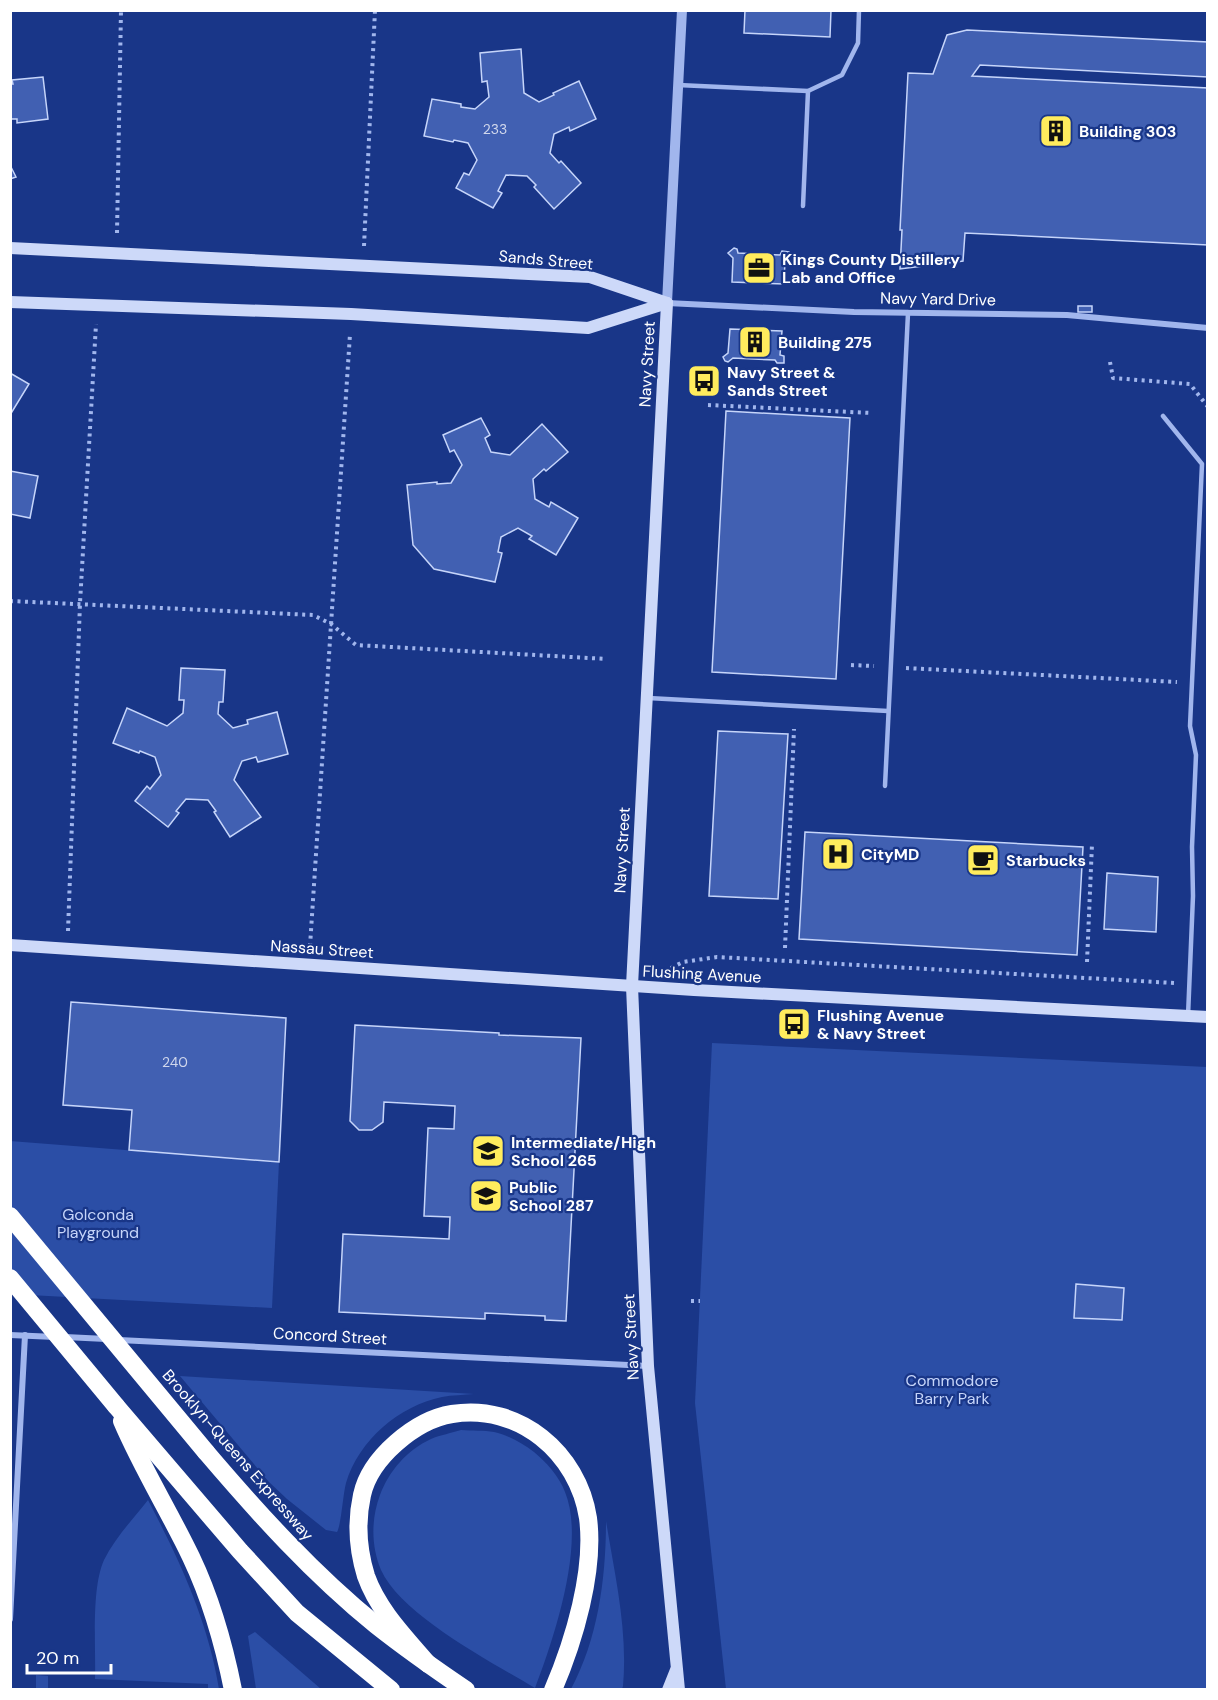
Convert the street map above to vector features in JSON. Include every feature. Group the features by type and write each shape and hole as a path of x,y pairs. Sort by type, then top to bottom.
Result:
{"highway":[{"name":"Brooklyn-Queens Expressway","path":"10,1216 206,1452 273,1528 329,1584 376,1625 466,1689"},
{"path":"10,1278 240,1551 297,1613 391,1689"},
{"path":"116,1406 135,1453 192,1559 216,1622 233,1689"},
{"path":"428,1664 383,1610 366,1577 358,1518 362,1492 373,1471 387,1452 404,1435 425,1422 452,1414 483,1413 499,1416 530,1428 549,1442 565,1461 575,1478 588,1517 589,1539 584,1588 570,1646 553,1689"}],"main road":[{"name":"Sands Street","path":"10,248 590,277 667,303"},
{"path":"10,302 351,314 588,328 667,303"},
{"name":"Navy Street","path":"667,303 632,986 648,1366 679,1689"},
{"name":"Nassau Street","path":"10,945 632,986"},
{"name":"Flushing Avenue","path":"632,986 1208,1017"},
{"path":"668,1689 677,1669"}],"street":[{"name":"Navy Street","path":"667,303 682,10"},
{"name":"Navy Yard Drive","path":"667,303 908,313 1067,315 1208,328"},
{"name":"Concord Street","path":"10,1335 648,1366"},
{"path":"10,1619 25,1335"}],"lane":[{"path":"678,85 808,91 842,75 858,43 860,10"},
{"path":"802,206 808,91"},
{"path":"885,786 908,313"},
{"path":"1163,416 1202,464 1190,726 1196,755 1188,1016"},
{"path":"646,698 888,711"}],"path":[{"path":"116,252 121,10"},
{"path":"363,265 375,10"},
{"path":"68,949 80,603 97,305"},
{"path":"308,965 351,314"},
{"path":"1110,362 1113,378 1190,384 1208,407"},
{"path":"708,405 871,412"},
{"path":"10,601 313,615 331,624 356,645 607,659"},
{"path":"851,665 1192,682"},
{"path":"785,948 794,729"},
{"path":"1087,962 1092,844"},
{"name":"Flushing Avenue","path":"632,986 683,962 717,957 1190,984"},
{"path":"691,1301 700,1301"}],"green space":[{"name":"Commodore Barry Park","path":"712,1043 1207,1067 1207,1689 726,1689 695,1403"},
{"name":"Golconda Playground","path":"10,1141 279,1162 272,1308 11,1294"},
{"path":"180,1376 474,1394 442,1397 411,1408 383,1427 371,1439 352,1467 346,1483 337,1532 326,1530 269,1482"},
{"path":"461,1430 494,1432 520,1443 548,1465 565,1492 571,1513 570,1563 551,1643 535,1688 473,1652 427,1621 392,1587 381,1570 375,1552 374,1523 377,1504 388,1478 414,1449 435,1438"},
{"path":"148,1500 171,1546 200,1615 219,1689 208,1689 208,1684 95,1679 95,1618 100,1572 113,1544"},
{"path":"606,1521 622,1624 623,1686 622,1689 571,1689 588,1650 599,1608"},
{"path":"255,1632 321,1689 256,1689 248,1636"},
{"path":"36,1675 48,1676 48,1689 36,1689"}],"building":[{"path":"745,10 831,10 830,37 744,33"},
{"name":"Building 303","path":"967,30 1208,42 1208,77 980,65 972,76 1208,88 1208,245 965,233 963,261 900,269 908,73 933,74 947,35"},
{"path":"521,49 524,93 539,102 579,81 596,119 570,131 569,127 554,134 550,153 559,163 561,161 581,183 554,209 527,176 506,175 498,191 502,193 493,208 456,188 464,173 469,175 477,160 468,143 424,136 432,99 475,109 489,97 487,81 482,82 480,53"},
{"path":"43,77 48,119 17,123 17,119 10,119 12,80"},
{"path":"10,165 16,177 10,179"},
{"path":"734,248 738,253 780,255 782,251 789,252 789,259 785,260 784,284 732,282 733,258 728,253"},
{"path":"1078,306 1092,306 1092,312 1078,312"},
{"name":"Building 275","path":"730,329 782,331 780,355 784,356 784,363 777,363 775,360 733,358 728,362 725,361 723,357 728,353"},
{"path":"10,373 29,384 10,415"},
{"path":"726,411 850,418 836,679 712,672"},
{"path":"481,418 490,435 485,438 491,452 510,455 542,424 568,452 533,479 535,499 549,507 551,502 578,518 556,555 529,539 532,536 518,528 501,537 498,552 502,553 495,582 434,569 413,545 407,485 451,483 462,465 454,450 450,452 443,435"},
{"path":"10,471 38,476 30,518 10,514"},
{"path":"181,668 225,670 223,702 219,702 218,714 233,728 248,724 247,720 277,712 288,754 258,762 256,757 242,761 234,780 261,817 230,837 208,800 186,799 176,811 179,813 168,827 135,801 147,786 150,789 161,775 155,757 113,743 127,708 167,726 183,713 184,700 179,700"},
{"path":"718,731 788,734 778,899 709,896"},
{"path":"805,832 1083,847 1077,955 799,939"},
{"path":"1107,873 1158,877 1156,932 1104,929"},
{"path":"71,1002 286,1018 279,1162 129,1150 132,1110 63,1105"},
{"path":"355,1025 581,1038 566,1321 545,1320 545,1316 485,1313 485,1319 339,1312 343,1234 449,1239 450,1217 424,1216 428,1128 454,1129 455,1106 384,1102 383,1122 372,1130 359,1130 350,1121"},
{"path":"1076,1284 1124,1288 1122,1320 1074,1318"}],"place":[{"name":"Building 303","path":"1056,131"},
{"name":"Kings County Distillery Lab and Office","path":"759,268"},
{"name":"Building 275","path":"755,342"},
{"name":"Navy Street & Sands Street","path":"704,381"},
{"name":"CityMD","path":"838,854"},
{"name":"Starbucks","path":"983,860"},
{"name":"Flushing Avenue & Navy Street","path":"794,1024"},
{"name":"Intermediate/High School 265","path":"488,1151"},
{"name":"Public School 287","path":"486,1196"}]}
